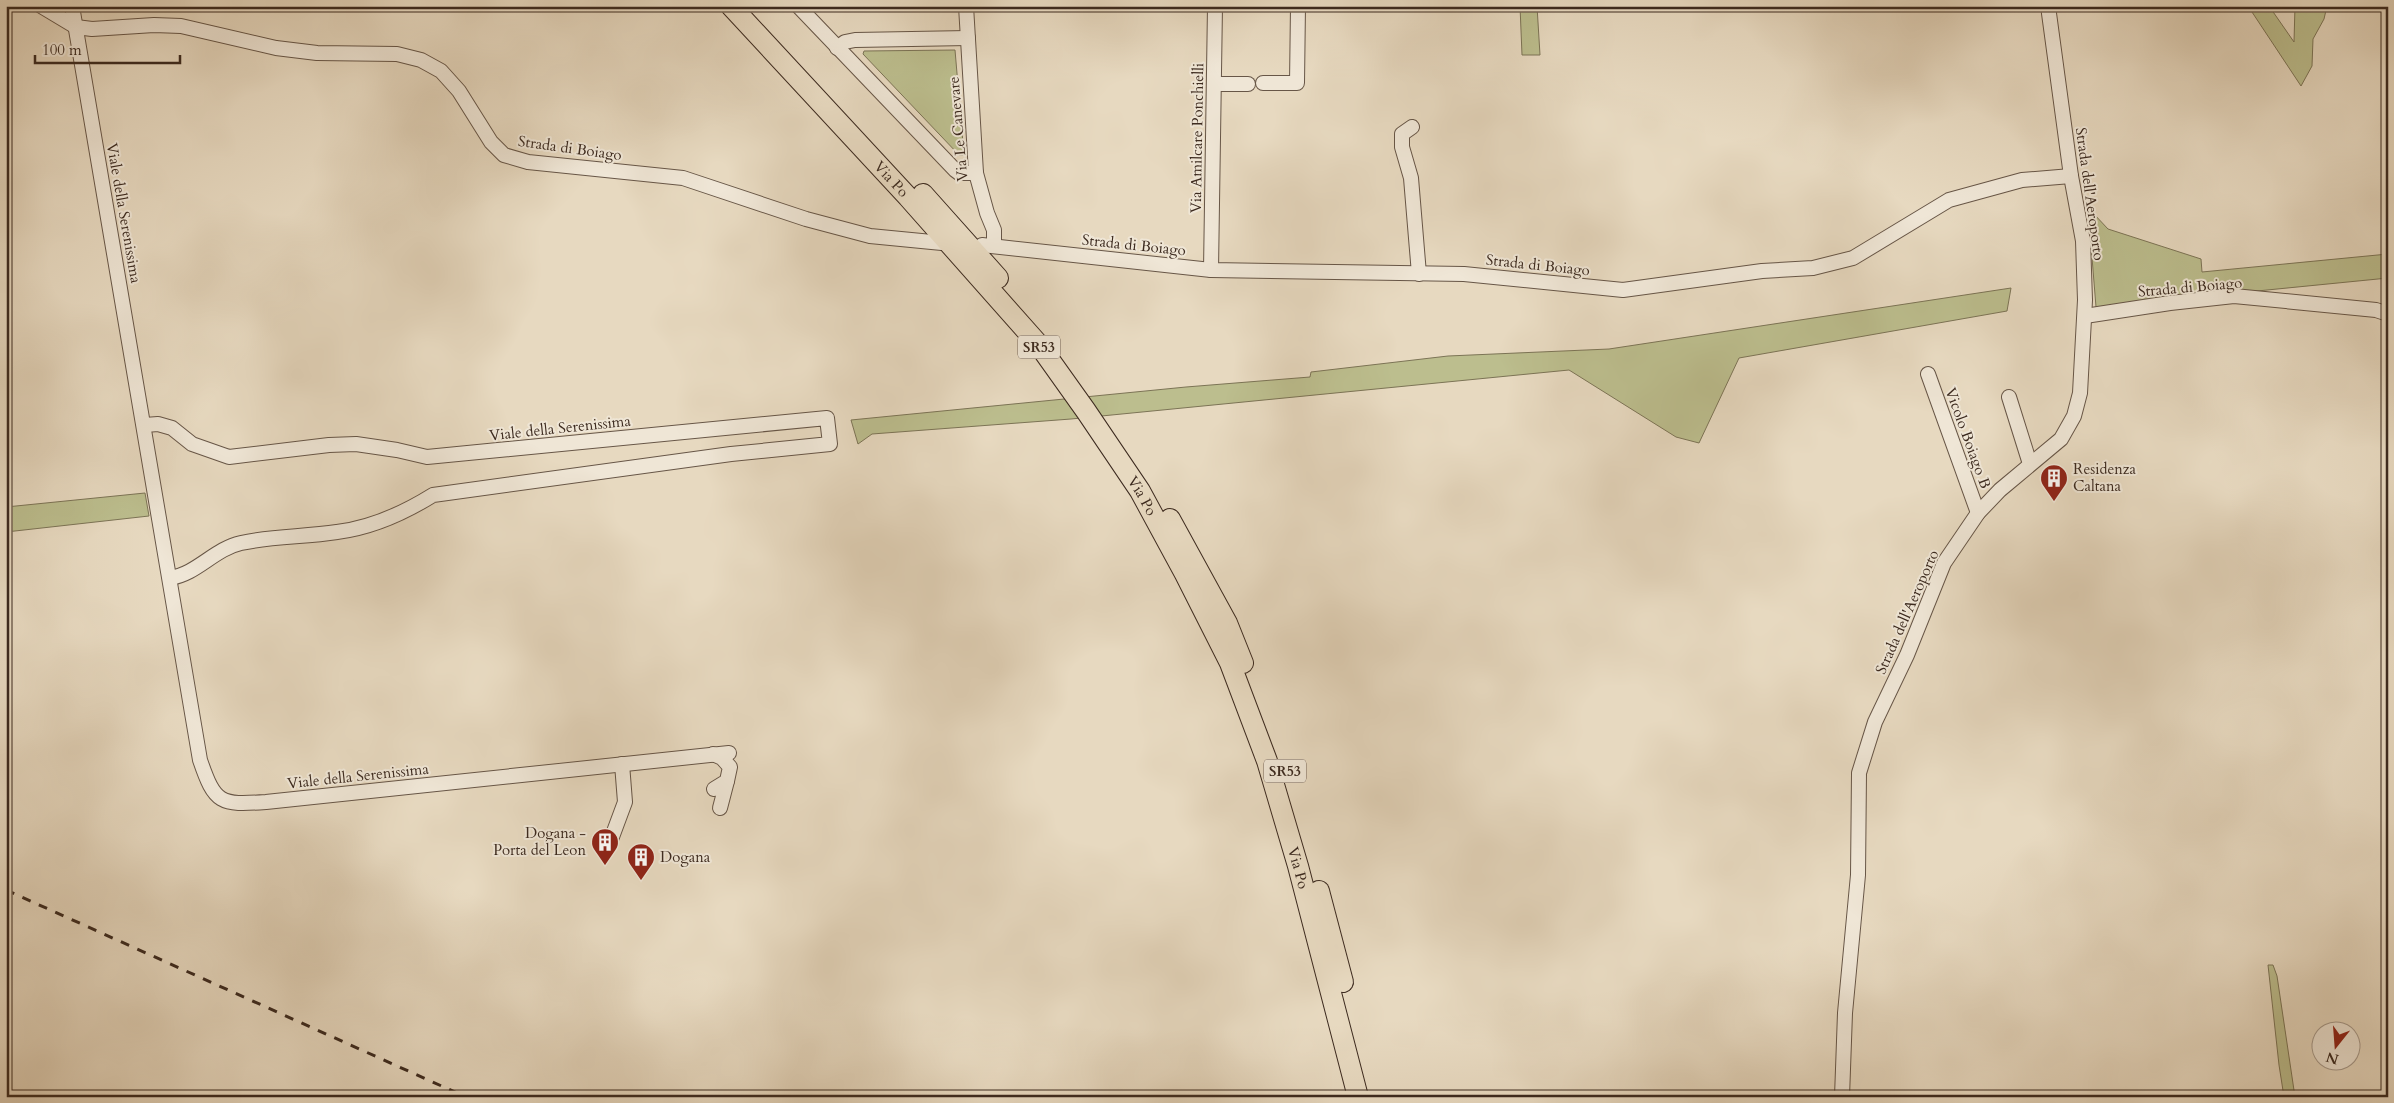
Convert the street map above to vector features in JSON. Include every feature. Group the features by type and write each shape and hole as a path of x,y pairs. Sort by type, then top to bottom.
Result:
{"highway":[{"name":"Via Po","path":"731,6 908,197 1039,346 1140,491 1185,574 1230,664 1267,761 1301,875 1358,1097"},
{"name":"Via Po","path":"747,6 966,240 1063,356 1148,484 1186,546 1227,623 1282,765 1333,939 1372,1097"}],"street":[{"name":"Strada di Boiago","path":"41,6 61,11 76,27 92,29 154,25 181,26 276,48 317,53 397,54 421,60 441,70 459,91 491,142 504,155 528,162 683,178 806,219 870,236 942,243"},
{"name":"Viale della Serenissima","path":"72,6 145,425 200,760 208,785 220,800 236,804 266,802 729,752"},
{"path":"798,6 954,170 959,173 976,173"},
{"name":"Via Le Canevare","path":"966,6 976,173 987,213 994,230 988,246"},
{"name":"Via Amilcare Ponchielli","path":"1211,270 1215,6"},
{"path":"1263,83 1297,84 1298,6"},
{"name":"Strada dell'Aeroporto","path":"1842,1097 1845,1013 1858,875 1859,773 1876,722 1907,655 1944,563 1978,513 2030,464 2061,439 2074,416 2080,392 2085,316 2083,241 2071,176 2048,6"},
{"path":"837,48 845,42 855,40 968,38"},
{"path":"1214,84 1248,84"},
{"path":"1412,127 1402,134 1402,147 1412,178 1419,274"},
{"name":"Strada di Boiago","path":"988,246 1211,270 1464,274 1623,290 1762,271 1813,268 1854,258 1949,200 2022,180 2071,176"},
{"name":"Strada di Boiago","path":"2085,316 2170,303 2234,296 2376,310 2388,314"},
{"name":"Vicolo Boiago B","path":"1928,374 1978,513"},
{"path":"2009,398 2030,464"},
{"name":"Viale della Serenissima","path":"145,425 158,424 172,428 192,444 229,456 329,445 356,444 398,450 427,457 827,418 829,437 731,454 432,495 409,510 339,532 241,543 222,551 184,576 170,578"},
{"path":"713,754 722,758 730,767 720,808"},
{"path":"609,845 626,802 622,764"},
{"path":"714,790 727,781"}],"green space":[{"path":"1520,6 1537,6 1540,55 1522,55"},
{"path":"2248,6 2269,6 2294,42 2295,6 2327,6 2324,19 2313,39 2312,66 2301,86"},
{"path":"955,50 964,155 959,155 863,54 864,51"},
{"path":"2093,213 2108,229 2201,259 2202,272 2388,254 2388,278 2096,307 2089,220"},
{"path":"2011,288 2007,311 1739,358 1699,443 1676,437 1569,370 1071,419 872,434 858,444 851,420 1186,387 1310,377 1311,372 1448,356 1609,349"},
{"path":"145,493 149,516 6,532 6,507"},
{"path":"2268,965 2273,965 2277,976 2295,1097 2284,1097"}],"railway":[{"path":"6,890 466,1097"}],"place":[{"name":"Residenza Caltana","path":"2054,502"},
{"name":"Dogana - Porta del Leon","path":"605,866"},
{"name":"Dogana","path":"641,881"}]}
